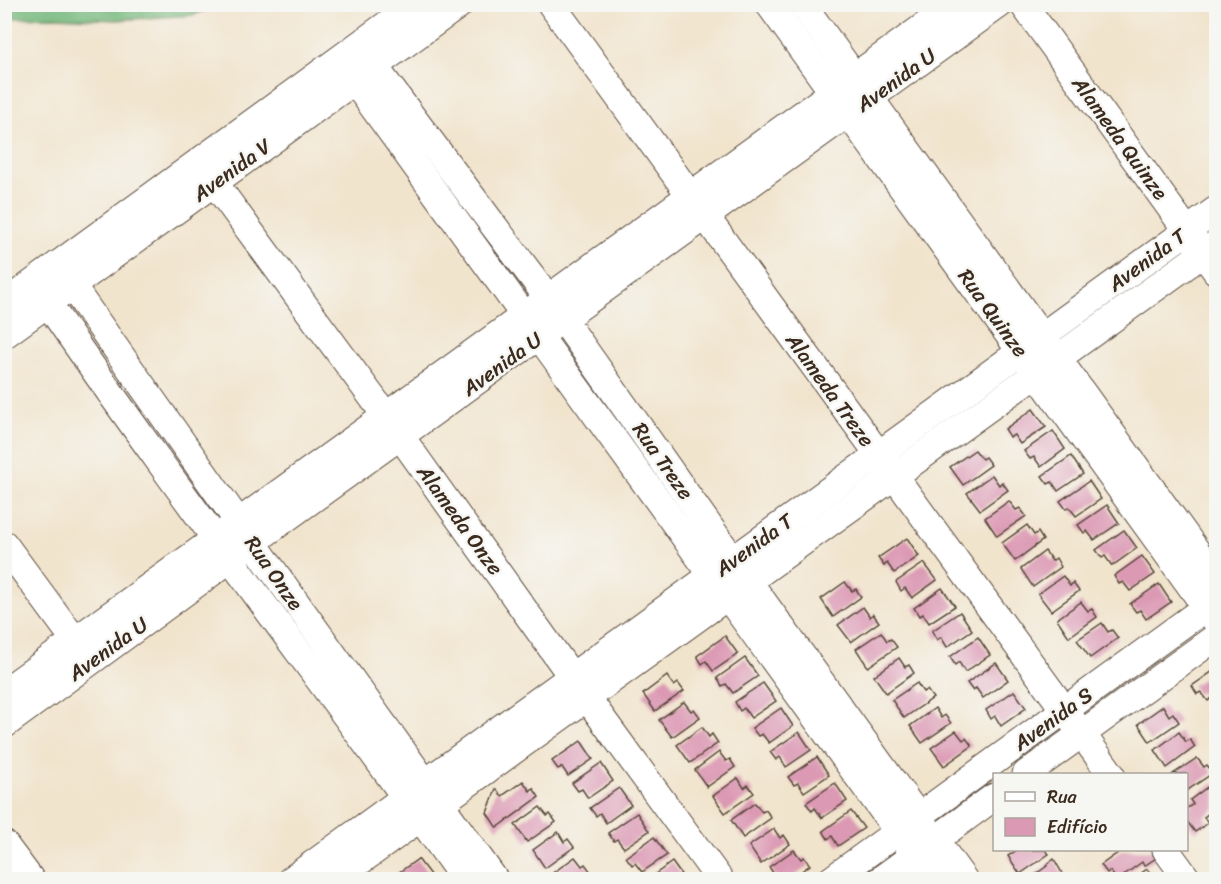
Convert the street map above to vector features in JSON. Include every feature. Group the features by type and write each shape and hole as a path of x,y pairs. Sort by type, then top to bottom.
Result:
{"street":[{"name":"Avenida V","path":"4,304 41,293 72,288 214,183 357,63 415,4"},
{"name":"Avenida V","path":"4,336 41,293 57,264 199,162 357,63 460,4"},
{"name":"Alameda Treze","path":"551,4 878,456 1111,773"},
{"name":"Rua Quinze","path":"770,4 851,95 1048,366 1213,610"},
{"name":"Rua Quinze","path":"802,4 851,95"},
{"name":"Avenida U","path":"4,724 83,651 222,550 533,326 563,320 706,217 955,4"},
{"name":"Avenida U","path":"533,326 548,298 690,195 1000,4"},
{"name":"Alameda Quinze","path":"1023,4 1187,231 1212,256"},
{"name":"Rua Treze","path":"357,63 548,298 741,571 908,824"},
{"name":"Rua Treze","path":"357,63 533,326 711,576 925,847 964,879"},
{"name":"Alameda Onze","path":"199,162 720,879"},
{"name":"Avenida T","path":"579,687 727,597 741,571 878,456 1216,210"},
{"name":"Avenida T","path":"291,879 422,800 579,687 711,576 741,571 894,477 1048,366 1212,256"},
{"name":"Rua Onze","path":"57,264 246,533 422,800 465,879"},
{"name":"Rua Onze","path":"41,293 222,550 280,626 422,800 495,879"},
{"name":"Rua Quinze","path":"1048,366 1216,578"},
{"path":"4,544 83,651"},
{"name":"Avenida S","path":"831,879 1065,710 1213,610"},
{"name":"Avenida S","path":"1027,773 1216,637"},
{"name":"Avenida U","path":"4,692 83,651"},
{"path":"880,879 993,798"},
{"name":"Avenida T","path":"334,879 422,800"},
{"path":"4,844 31,879"},
{"name":"Rua Treze","path":"925,847 933,879"},
{"path":"1167,851 1188,879"}],"green space":[{"path":"5,4 216,5 194,15 116,20 55,17 5,18"}],"building":[{"path":"1033,409 1046,427 1020,444 1014,435 1010,437 1005,429"},
{"path":"1053,431 1065,449 1041,467 1034,457 1030,459 1024,451"},
{"path":"975,450 991,465 963,485 950,467"},
{"path":"1071,456 1083,474 1058,491 1052,482 1048,484 1042,476"},
{"path":"992,475 999,485 1002,482 1008,490 980,510 967,493"},
{"path":"1089,481 1101,499 1076,516 1060,501"},
{"path":"1009,501 1016,510 1020,508 1026,516 997,536 985,518"},
{"path":"1107,505 1119,523 1094,540 1078,525"},
{"path":"1027,525 1034,535 1038,532 1043,540 1015,561 1002,543"},
{"path":"1124,530 1137,548 1112,566 1105,556 1102,558 1096,550"},
{"path":"907,538 919,556 894,573 887,563 884,566 878,558"},
{"path":"1045,551 1052,561 1056,558 1061,567 1033,587 1021,569"},
{"path":"1142,556 1155,574 1130,591 1123,582 1119,584 1114,576"},
{"path":"924,563 937,580 912,598 905,588 901,591 896,582"},
{"path":"1063,576 1070,586 1073,583 1079,591 1051,611 1038,594"},
{"path":"845,582 852,591 856,589 861,597 833,617 821,599"},
{"path":"1159,584 1171,602 1146,619 1140,610 1136,612 1130,604"},
{"path":"942,588 955,606 929,623 923,614 919,616 914,608"},
{"path":"1081,602 1088,611 1092,609 1097,617 1069,637 1057,619"},
{"path":"863,607 870,617 873,614 879,622 851,642 838,625"},
{"path":"960,612 972,630 947,647 941,637 937,640 932,631"},
{"path":"1102,623 1108,632 1112,630 1118,638 1090,658 1077,640"},
{"path":"881,632 887,641 891,639 897,647 868,667 856,649"},
{"path":"725,636 738,654 713,671 706,661 702,664 697,656"},
{"path":"978,637 990,655 965,672 959,662 955,665 950,657"},
{"path":"745,658 758,676 733,693 726,684 722,686 717,678"},
{"path":"899,658 905,667 909,665 914,673 886,693 874,676"},
{"path":"996,663 1008,680 983,698 976,688 973,691 967,683"},
{"path":"1216,669 1216,695 1208,701 1201,692 1197,694 1192,686"},
{"path":"667,676 674,686 678,683 684,691 655,711 643,694"},
{"path":"763,683 776,701 751,718 744,708 740,711 735,702"},
{"path":"917,683 923,692 927,690 933,698 904,718 892,700"},
{"path":"1014,691 1026,708 1001,726 995,716 991,719 986,710"},
{"path":"684,702 700,717 672,737 659,720"},
{"path":"1163,706 1169,716 1173,713 1179,722 1150,742 1138,724"},
{"path":"781,708 793,726 769,743 762,734 758,736 752,728"},
{"path":"935,708 941,718 945,715 951,723 922,743 910,726"},
{"path":"702,727 709,737 712,734 718,743 690,763 677,745"},
{"path":"956,731 972,746 944,766 931,748"},
{"path":"799,732 811,750 786,767 780,757 776,760 770,752"},
{"path":"1179,732 1186,742 1190,739 1195,747 1167,768 1155,750"},
{"path":"581,741 593,759 568,776 562,767 558,769 552,761"},
{"path":"719,752 726,761 730,759 735,767 707,787 695,770"},
{"path":"817,757 829,775 804,792 798,783 794,785 788,777"},
{"path":"1197,758 1213,773 1188,790 1188,773 1174,773"},
{"path":"601,763 613,781 588,798 582,789 578,791 572,783"},
{"path":"738,778 744,788 748,785 754,793 725,813 713,796"},
{"path":"523,781 530,791 533,788 539,797 497,828 487,813 496,789 502,796"},
{"path":"1214,782 1216,785 1216,808 1204,817 1208,823 1195,832 1188,823 1188,808 1193,804 1190,800"},
{"path":"835,783 847,801 822,818 815,808 812,811 806,803"},
{"path":"619,788 631,805 606,823 600,813 596,816 590,808"},
{"path":"755,803 762,812 766,810 771,818 743,838 731,820"},
{"path":"540,807 556,822 527,842 515,825"},
{"path":"851,811 864,828 838,846 832,836 828,839 823,831"},
{"path":"637,813 649,831 624,848 608,833"},
{"path":"774,829 780,838 784,835 790,844 761,864 749,846"},
{"path":"558,832 564,842 568,839 574,847 545,868 533,850"},
{"path":"654,837 667,855 642,872 626,857"},
{"path":"794,850 810,865 789,880 778,880 769,867"},
{"path":"1016,851 1046,851 1049,854 1020,874 1008,856"},
{"path":"1121,851 1155,851 1159,856 1144,866 1142,862 1117,880 1101,865"},
{"path":"575,857 591,872 581,880 554,880 550,875"},
{"path":"418,859 431,876 426,880 388,880"},
{"path":"1054,859 1066,880 1028,880 1047,866"},
{"path":"672,862 685,880 647,880"},
{"path":"1147,869 1155,880 1132,880"}]}
